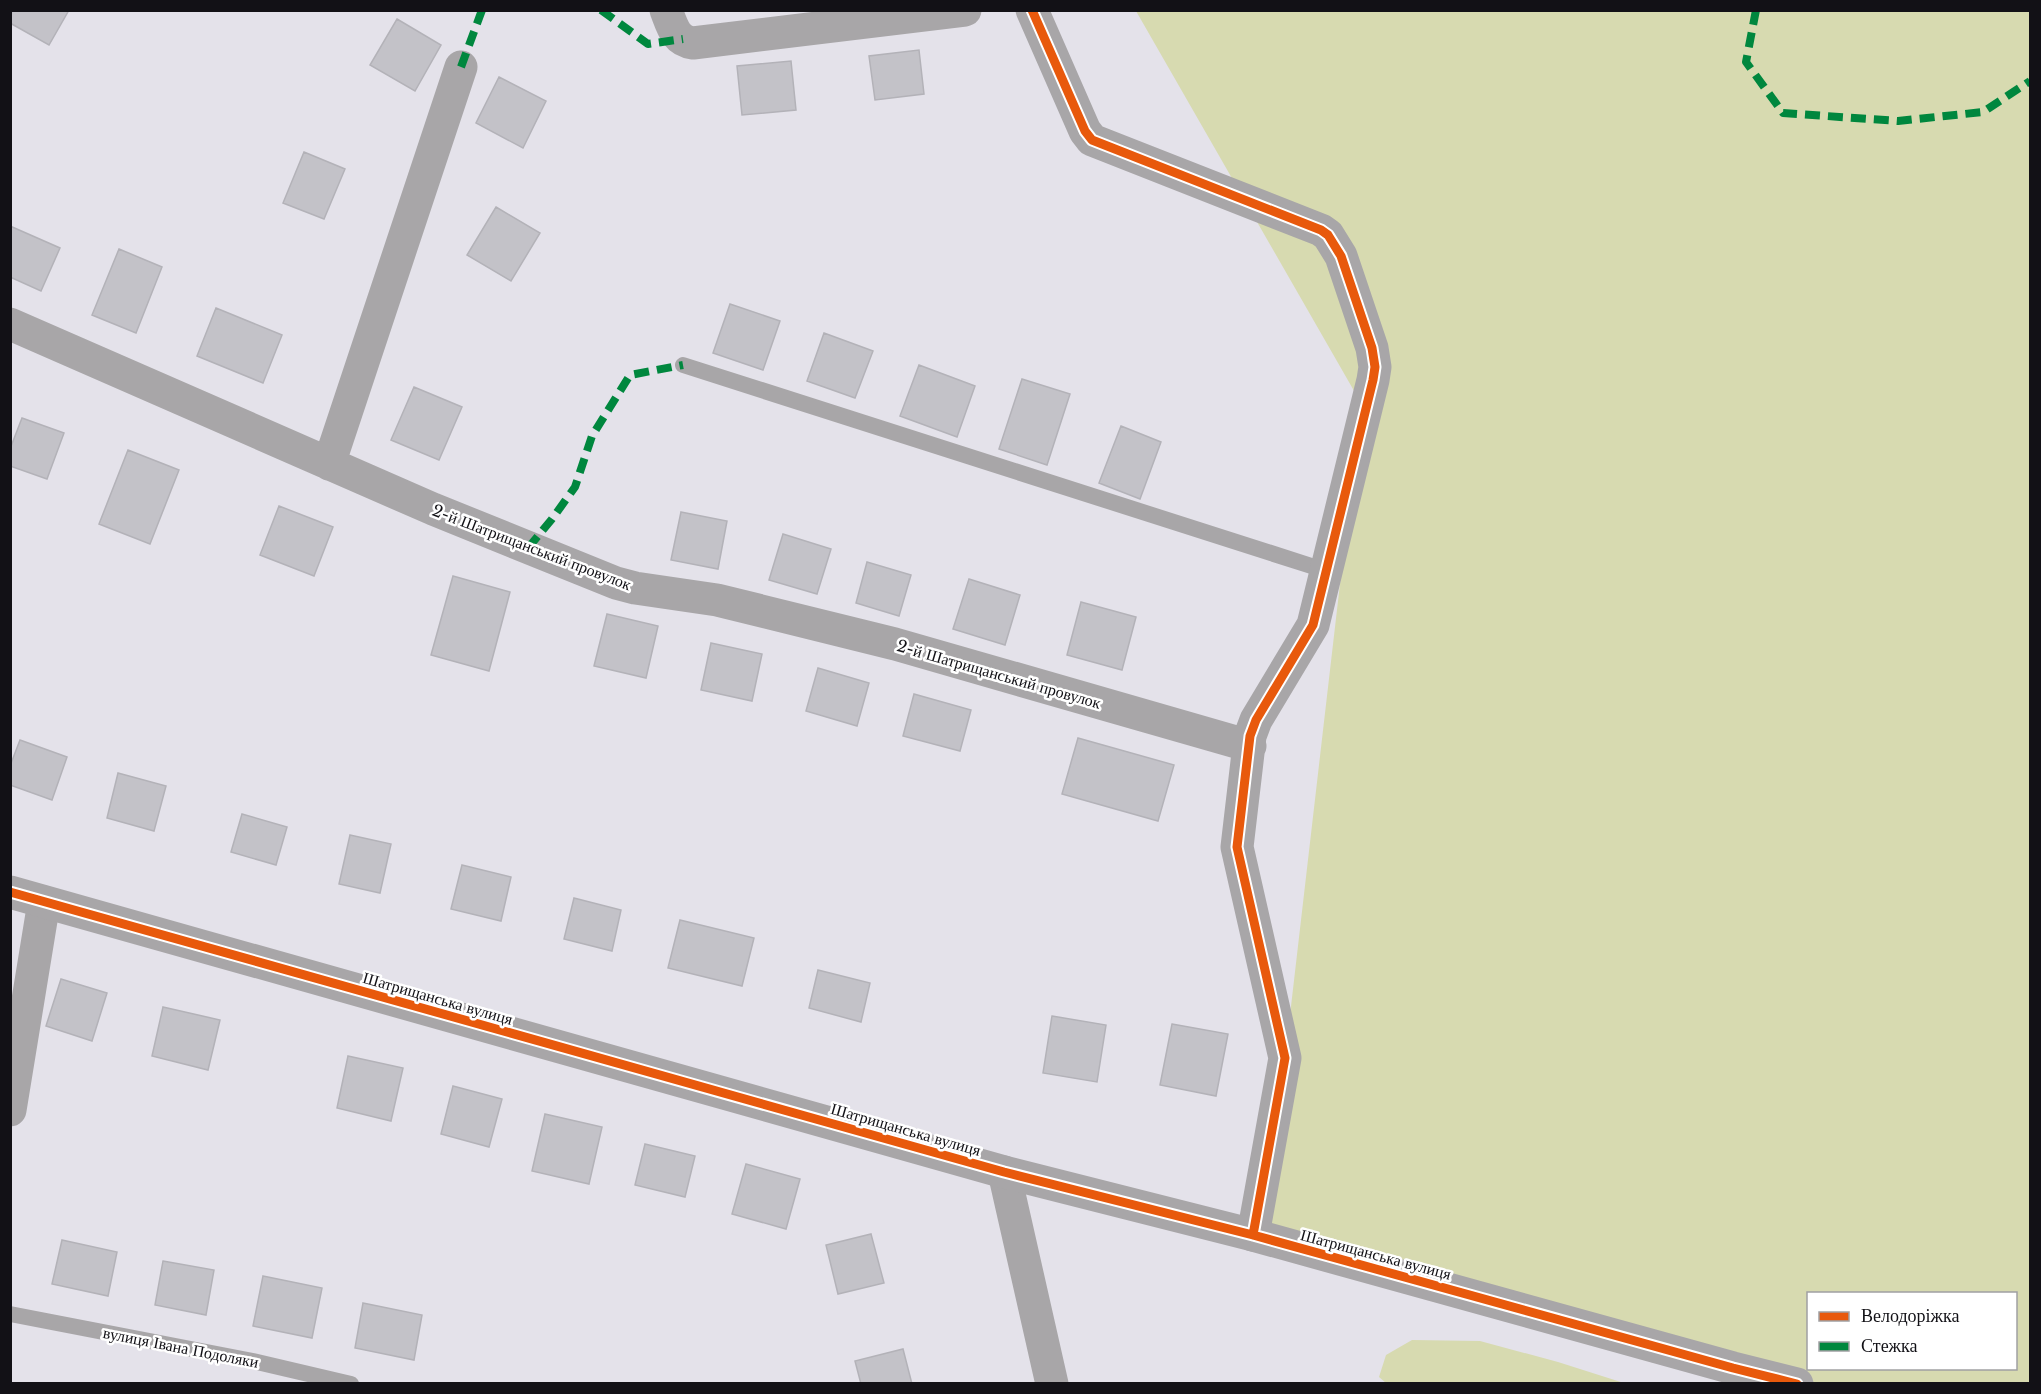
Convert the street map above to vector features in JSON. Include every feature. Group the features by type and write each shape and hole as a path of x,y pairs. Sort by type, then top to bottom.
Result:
{"street":[{"path":"666,10 677,35 693,43 965,10"},
{"path":"1032,10 1085,131 1092,140 1322,230 1328,235 1341,256 1372,348 1375,367 1313,625 1256,720 1250,736 1237,847 1285,1058 1253,1235"},
{"path":"329,464 461,67"},
{"name":"2-й Шатрищанський провулок","path":"10,324 433,509 616,584 709,598 884,641 1250,746"},
{"name":"Шатрищанська вулиця","path":"10,892 1004,1172 1253,1235 1733,1368 1797,1383"},
{"path":"10,1110 44,902"},
{"path":"1004,1172 1052,1383"}],"lane":[{"path":"683,365 1327,571"},
{"name":"вулиця Івана Подоляки","path":"10,1314 253,1361 351,1383"}],"green space":[{"path":"1136,11 2030,11 2030,1383 1797,1383 1253,1235 1285,1058 1361,403"},
{"path":"1412,1340 1480,1341 1624,1383 1386,1383 1379,1377 1386,1355"}],"building":[{"path":"12,10 69,10 49,45 10,23"},
{"path":"397,19 441,45 415,91 370,65"},
{"path":"919,50 924,94 875,100 869,56"},
{"path":"791,61 796,110 742,115 737,66"},
{"path":"499,77 546,101 523,148 476,123"},
{"path":"304,152 345,169 324,219 283,203"},
{"path":"496,207 540,233 511,281 467,255"},
{"path":"10,226 60,248 41,291 10,277"},
{"path":"119,249 162,267 136,333 92,315"},
{"path":"730,304 780,321 763,370 713,353"},
{"path":"216,308 282,335 263,383 197,356"},
{"path":"824,333 873,351 855,398 807,381"},
{"path":"919,365 975,386 957,437 900,416"},
{"path":"1022,379 1070,394 1047,465 999,449"},
{"path":"414,387 462,407 439,460 391,440"},
{"path":"22,418 64,433 47,479 10,466 10,449"},
{"path":"1121,426 1161,442 1140,499 1099,483"},
{"path":"128,450 179,470 150,544 99,524"},
{"path":"279,506 333,527 314,576 260,555"},
{"path":"681,512 727,521 718,569 671,560"},
{"path":"783,534 831,549 817,594 769,580"},
{"path":"867,562 911,575 899,616 856,603"},
{"path":"453,576 510,592 489,671 431,655"},
{"path":"969,579 1020,595 1005,645 953,629"},
{"path":"1081,602 1136,617 1122,670 1067,655"},
{"path":"607,614 658,626 646,678 594,666"},
{"path":"711,643 762,654 752,701 701,690"},
{"path":"818,668 869,683 857,726 806,711"},
{"path":"914,694 971,710 960,751 903,736"},
{"path":"1078,738 1174,765 1158,821 1062,794"},
{"path":"20,740 67,757 52,800 10,785 10,766"},
{"path":"118,773 166,786 154,831 107,818"},
{"path":"242,814 287,827 276,865 231,852"},
{"path":"350,835 391,844 380,893 339,884"},
{"path":"462,865 511,877 501,921 451,909"},
{"path":"574,898 621,910 612,951 564,939"},
{"path":"680,920 754,938 742,986 668,968"},
{"path":"818,970 870,983 861,1022 809,1008"},
{"path":"61,979 107,993 92,1041 46,1026"},
{"path":"163,1007 220,1020 208,1070 152,1056"},
{"path":"1052,1016 1106,1025 1097,1082 1043,1073"},
{"path":"1172,1024 1228,1034 1216,1096 1160,1085"},
{"path":"348,1056 403,1068 391,1121 337,1108"},
{"path":"453,1086 502,1099 489,1147 441,1134"},
{"path":"545,1114 602,1127 589,1184 532,1171"},
{"path":"645,1144 695,1156 685,1197 635,1185"},
{"path":"746,1164 800,1179 786,1229 732,1214"},
{"path":"871,1234 884,1283 838,1294 826,1245"},
{"path":"62,1240 117,1252 108,1296 52,1284"},
{"path":"163,1261 214,1270 206,1315 155,1305"},
{"path":"263,1276 322,1288 312,1338 253,1326"},
{"path":"363,1303 422,1315 414,1360 355,1348"},
{"path":"903,1349 912,1384 861,1384 855,1361"}],"marked path":[{"path":"461,67 482,10"},
{"path":"601,10 648,44 683,39"},
{"path":"1756,10 1746,62 1783,113 1898,121 1983,112 2030,81"},
{"path":"528,548 575,487 592,436 630,375 683,365"}],"cycle path":[{"path":"1032,10 1085,131 1092,140 1321,230 1328,235 1341,256 1372,348 1375,367 1373,380 1313,625 1256,720 1250,736 1237,847 1285,1058 1253,1235"},
{"path":"10,892 1004,1172 1253,1235 1797,1384"}]}
